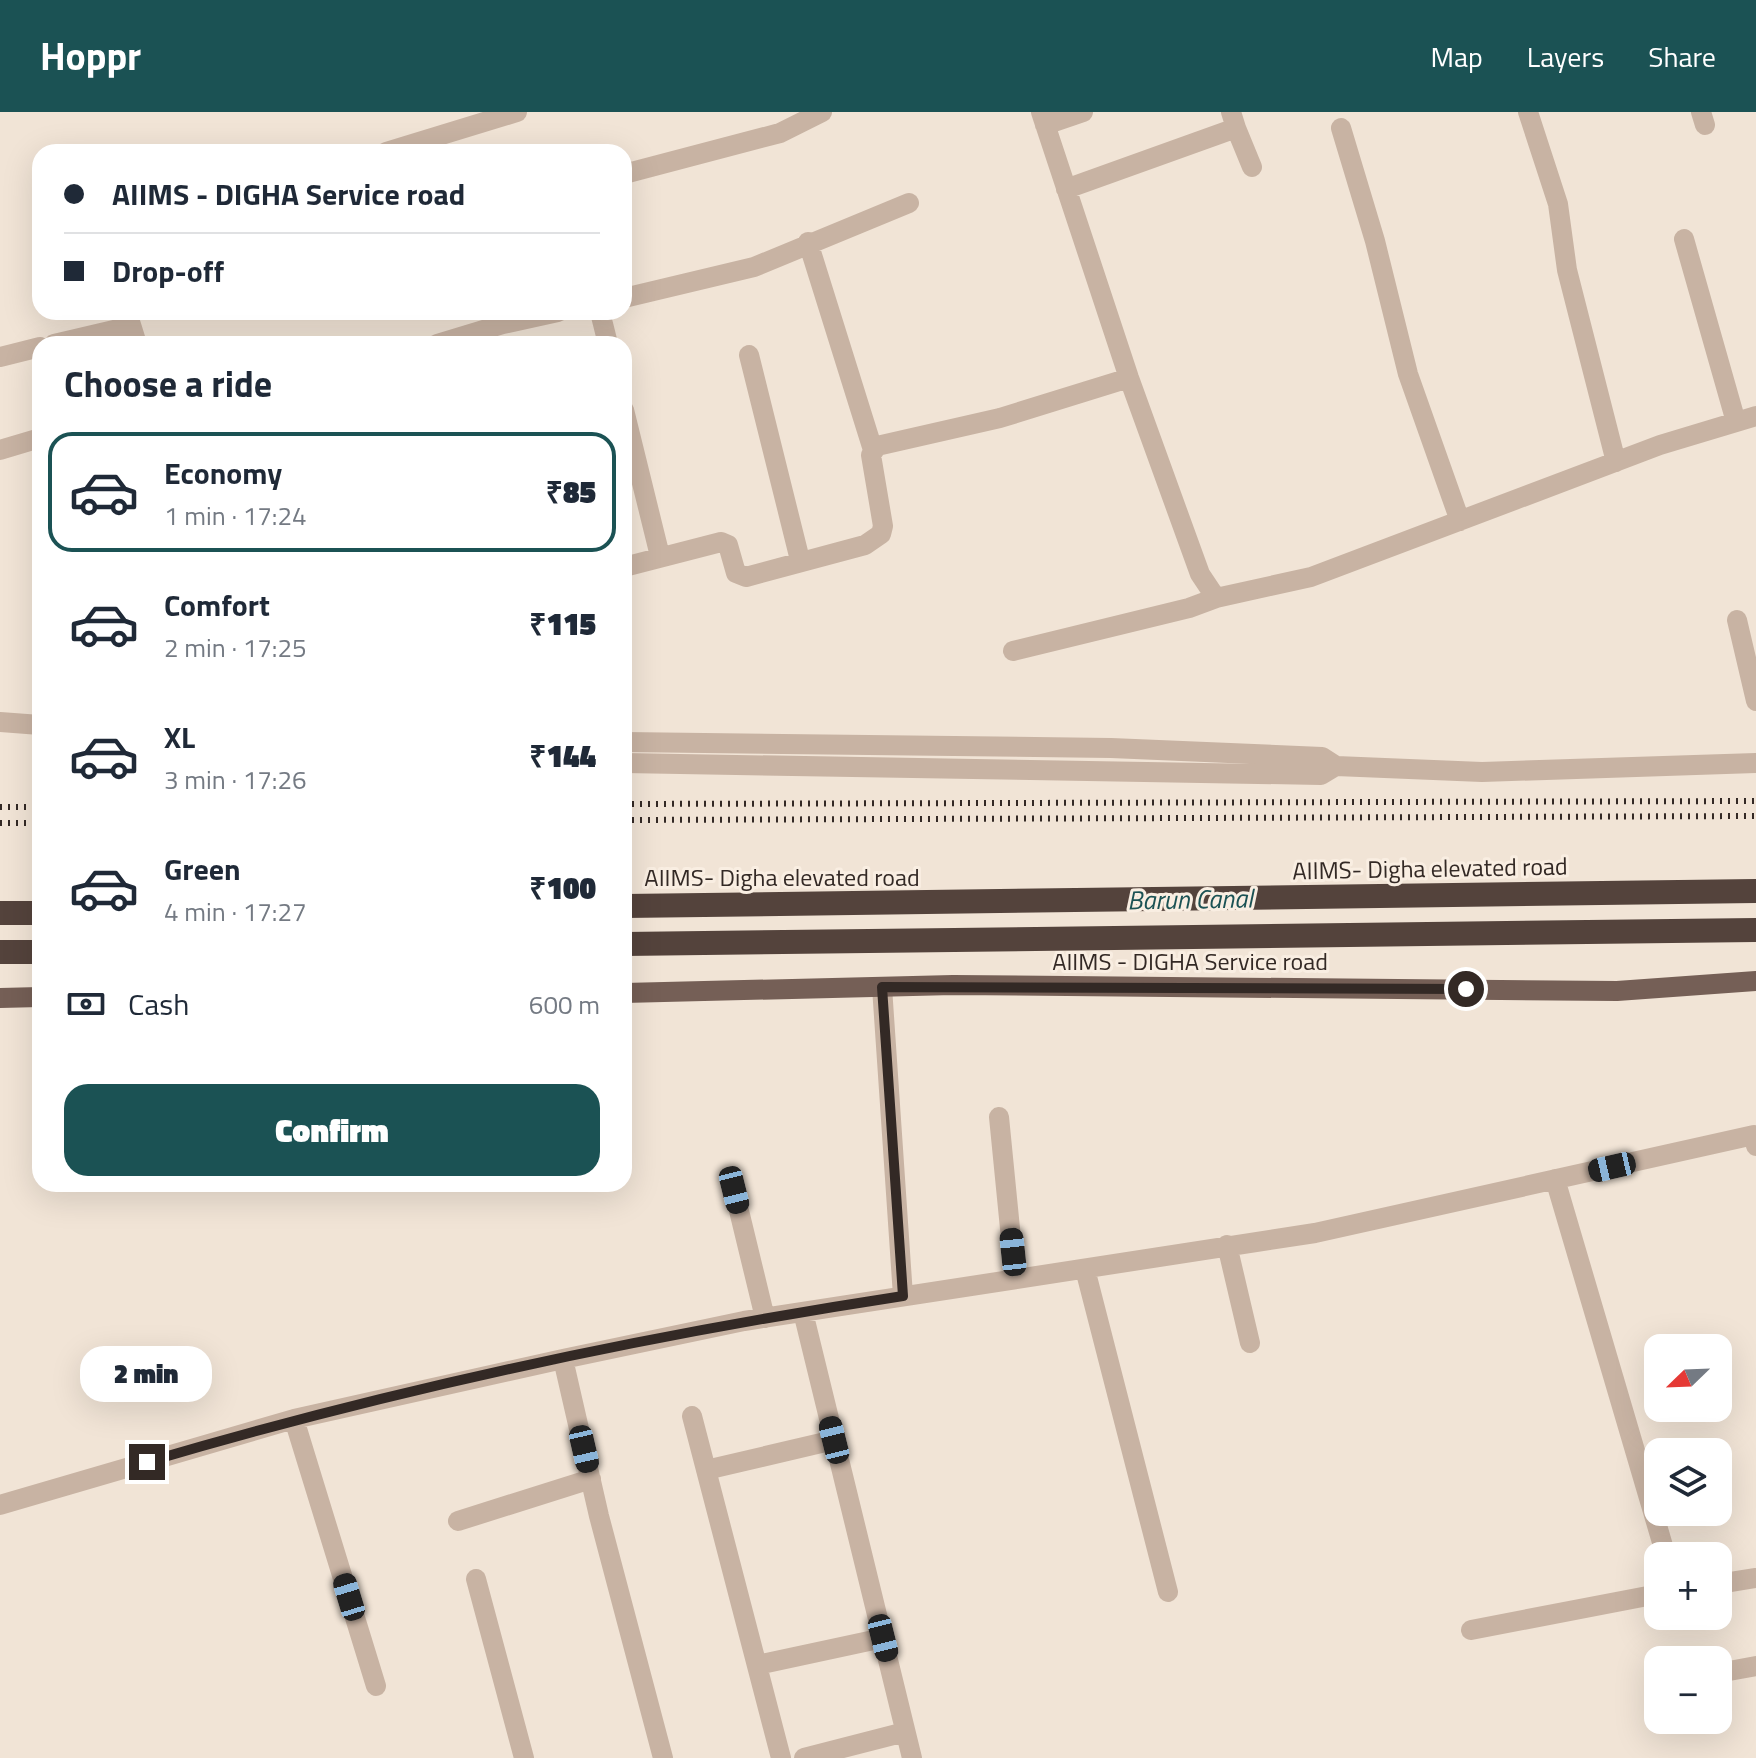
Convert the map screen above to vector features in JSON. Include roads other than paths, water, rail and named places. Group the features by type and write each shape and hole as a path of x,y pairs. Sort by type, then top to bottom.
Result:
{"highway":[{"name":"AIIMS- Digha elevated road","path":"632,906 1756,891"},
{"path":"0,913 32,913"},
{"path":"632,944 1756,930"},
{"path":"0,952 32,952"}],"main road":[{"name":"AIIMS - DIGHA Service road","path":"632,993 882,987 1617,991 1756,981"},
{"path":"0,998 32,997"}],"street":[{"path":"412,144 517,112"},
{"path":"1083,112 1043,118 1129,378 1200,574 1216,598"},
{"path":"1528,112 1558,204 1567,270 1616,462"},
{"path":"632,172 780,133 817,113"},
{"path":"1066,189 1234,120 1252,167"},
{"path":"1341,128 1375,241 1408,374 1460,521"},
{"path":"632,296 733,273 909,203"},
{"path":"1684,239 1736,422"},
{"path":"632,565 725,543 736,573 741,577 865,545 881,534 883,518 871,463 873,450 808,242"},
{"path":"463,336 521,320"},
{"path":"83,336 134,322"},
{"path":"0,357 32,349"},
{"path":"749,355 800,560"},
{"path":"873,450 885,444 1000,418 1129,378"},
{"path":"1013,651 1189,608 1216,598 1311,577 1616,462 1756,416"},
{"path":"0,450 32,440"},
{"path":"632,442 660,556"},
{"path":"1737,620 1756,701"},
{"path":"0,722 32,724"},
{"path":"632,742 1111,748 1322,757 1336,766 1482,772 1755,766"},
{"path":"632,763 1321,775 1336,766"},
{"path":"882,987 903,1296"},
{"path":"999,1117 1015,1279"},
{"path":"0,1505 294,1419 563,1359 765,1318 1315,1233 1755,1138"},
{"path":"1555,1179 1662,1542"},
{"path":"734,1190 765,1318"},
{"path":"1227,1245 1250,1343"},
{"path":"1085,1269 1168,1592"},
{"path":"803,1312 912,1758"},
{"path":"563,1359 663,1758"},
{"path":"692,1416 781,1758"},
{"path":"294,1419 376,1686"},
{"path":"706,1470 834,1440"},
{"path":"458,1521 591,1479"},
{"path":"1732,1582 1756,1578"},
{"path":"476,1579 524,1758"},
{"path":"1471,1630 1644,1597"},
{"path":"757,1665 883,1638"},
{"path":"1732,1670 1756,1666"},
{"path":"804,1758 905,1732"}],"railway":[{"path":"632,804 1756,801"},
{"path":"0,807 32,807"},
{"path":"632,820 1756,816"},
{"path":"0,823 32,823"}],"water label":[{"name":"Barun Canal","path":"1190,899"}]}
